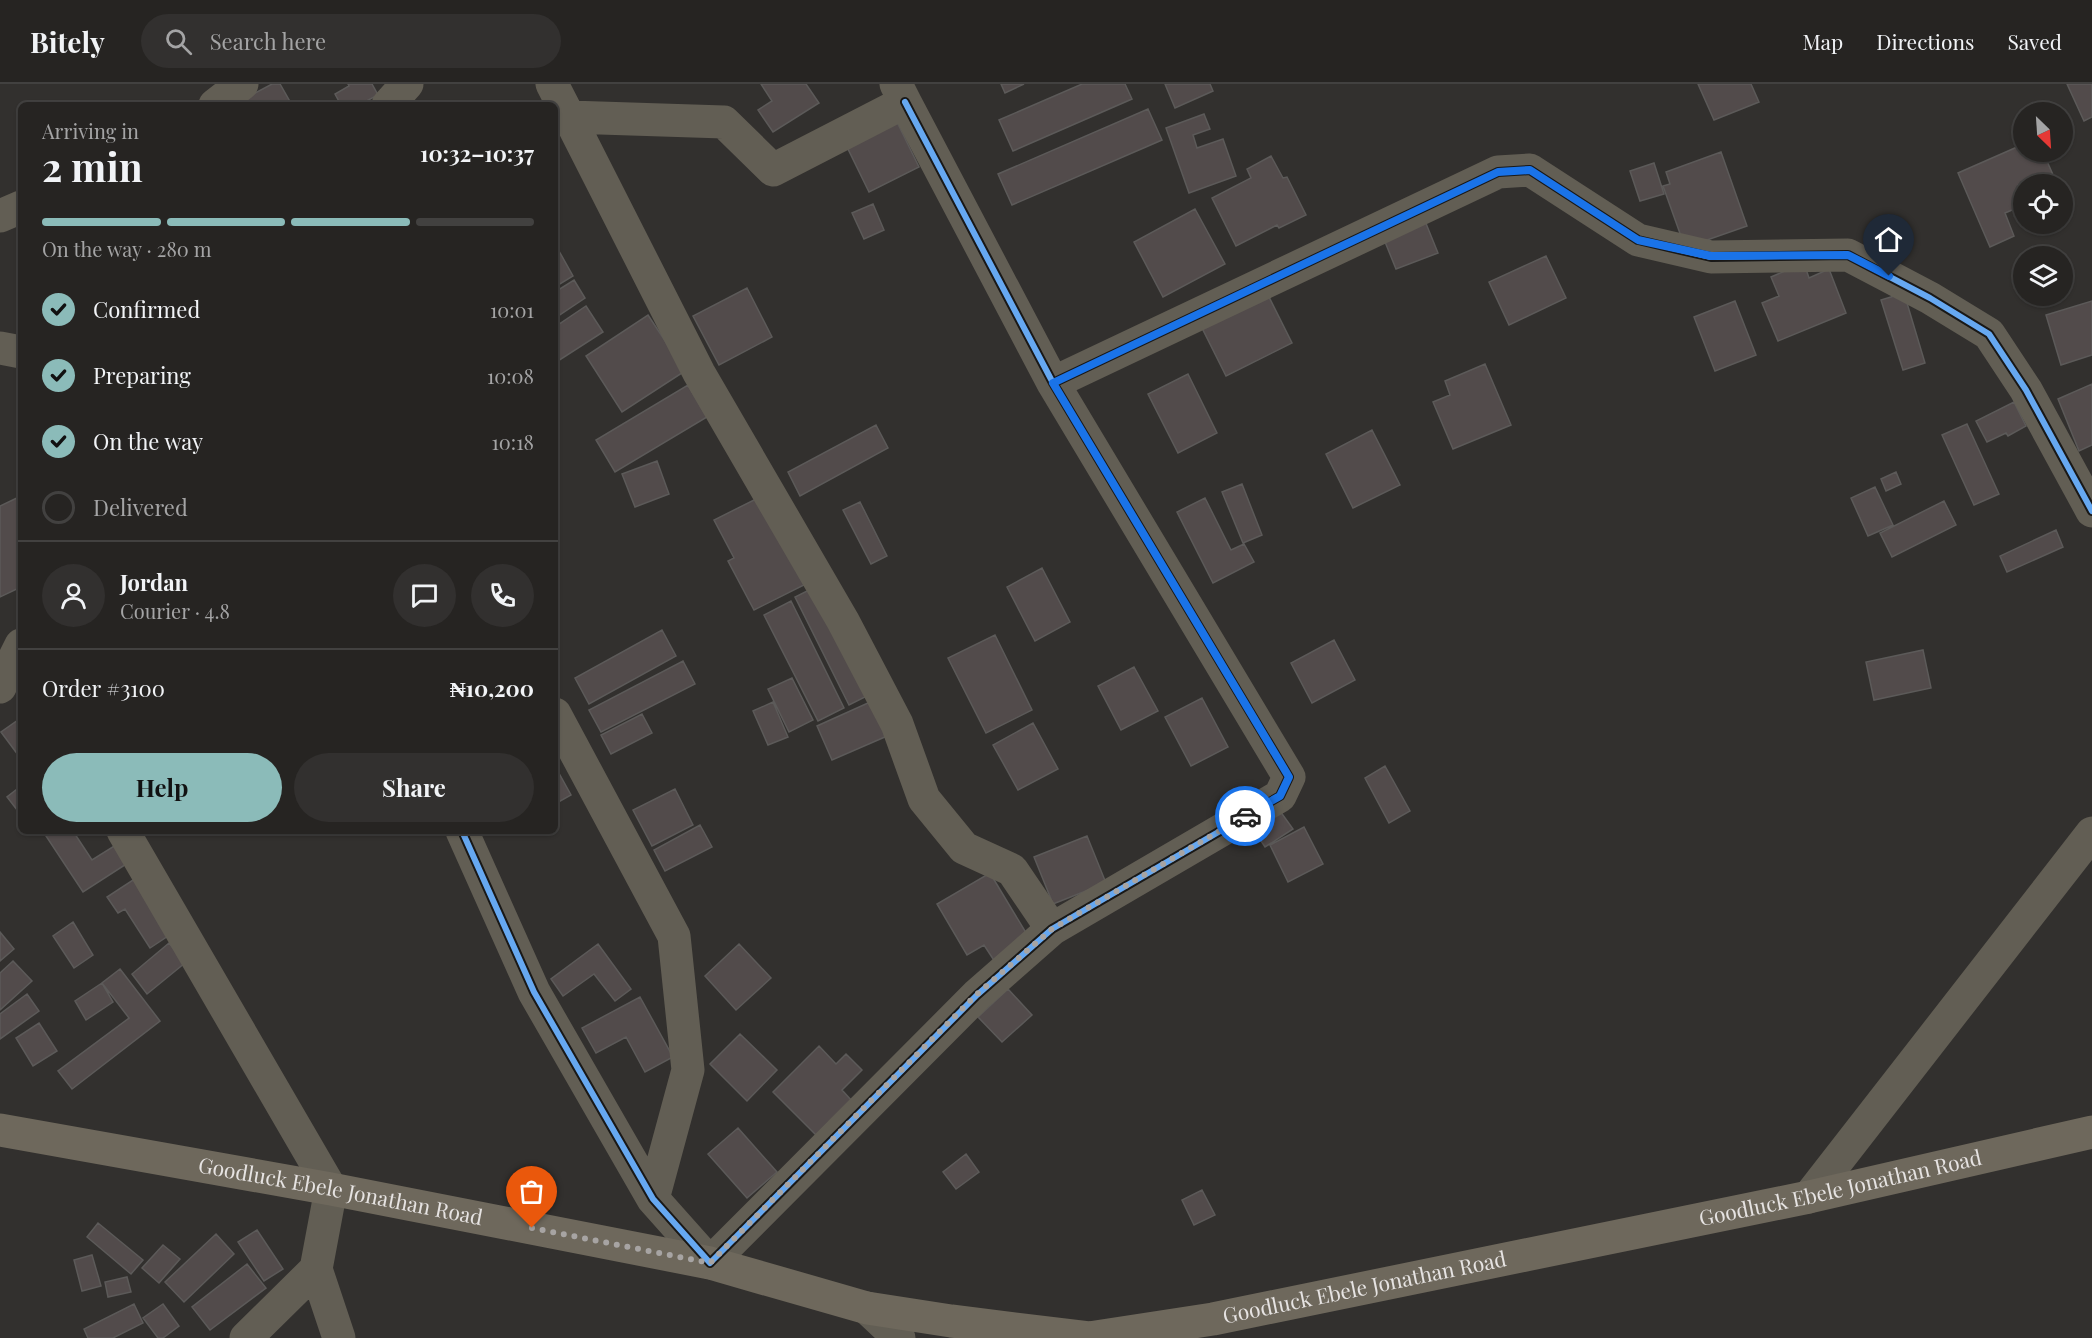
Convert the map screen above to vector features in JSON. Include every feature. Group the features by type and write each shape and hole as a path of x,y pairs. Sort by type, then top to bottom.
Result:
{"main road":[{"name":"Goodluck Ebele Jonathan Road","path":"0,1130 331,1189 710,1263 867,1308 1089,1338 1213,1319 1809,1197 2092,1132"}],"street":[{"path":"219,102 242,84"},
{"path":"391,102 407,84"},
{"path":"552,84 699,373 843,621 897,724 924,799 964,848 1012,870 1052,929"},
{"path":"463,834 534,992 653,1199 710,1263 976,995 1052,929 1280,796 1289,777 1053,383 900,93 773,170 724,122 569,117"},
{"path":"1053,383 1498,172 1530,170 1638,240 1711,256 1848,255 1930,297 1989,334 2026,390 2092,511"},
{"path":"0,216 18,208"},
{"path":"0,348 18,351"},
{"path":"0,687 18,653"},
{"path":"558,720 674,936 688,1070 653,1199"},
{"path":"125,834 331,1189 316,1269 339,1338"},
{"path":"1809,1197 2092,834"},
{"path":"246,1338 316,1269"},
{"path":"867,1308 899,1338"}],"building":[{"path":"272,84 280,84 290,102 239,102"},
{"path":"348,84 372,84 378,95 365,102 339,102 335,94 349,86"},
{"path":"761,84 806,84 819,103 773,132 758,110 772,101"},
{"path":"1001,84 1024,84 1005,93"},
{"path":"1082,84 1125,84 1132,99 1013,151 999,120"},
{"path":"1165,84 1210,84 1213,91 1175,108"},
{"path":"1698,84 1751,84 1759,102 1714,120"},
{"path":"2067,84 2092,84 2092,117 2084,121"},
{"path":"1148,109 1162,140 1012,205 998,174"},
{"path":"1204,114 1210,129 1193,135 1197,148 1223,139 1236,176 1189,193 1166,128"},
{"path":"897,122 919,167 869,192 847,147"},
{"path":"2013,149 2013,162 2047,162 2053,174 2013,174 2013,210 2005,213 2014,236 1990,247 1958,173"},
{"path":"1721,152 1747,226 1693,245 1682,239 1663,186 1670,184 1666,172"},
{"path":"1271,156 1283,178 1287,177 1306,215 1279,228 1277,225 1236,246 1212,198 1251,178 1247,169"},
{"path":"1654,163 1664,194 1640,201 1630,171"},
{"path":"873,204 884,230 864,239 852,213"},
{"path":"1195,209 1225,264 1163,297 1134,242"},
{"path":"1423,216 1438,253 1396,269 1381,232"},
{"path":"558,252 573,276 558,285"},
{"path":"1546,256 1566,298 1509,325 1489,282"},
{"path":"1804,263 1809,278 1829,269 1846,313 1778,341 1762,303 1779,296 1771,277"},
{"path":"574,280 585,298 558,316 558,290"},
{"path":"747,288 772,337 719,365 693,316"},
{"path":"1265,289 1292,343 1226,376 1199,322"},
{"path":"1904,293 1925,363 1903,370 1881,300"},
{"path":"1735,301 1756,355 1715,371 1694,317"},
{"path":"2092,301 2092,355 2061,365 2046,315"},
{"path":"586,306 603,332 558,361 558,325"},
{"path":"648,315 685,371 622,412 586,356"},
{"path":"1485,364 1511,425 1453,449 1433,402 1450,395 1445,381"},
{"path":"1188,374 1217,433 1178,453 1148,394"},
{"path":"2092,384 2092,445 2079,451 2058,399"},
{"path":"688,385 707,417 615,472 596,440"},
{"path":"2014,402 2026,426 2008,436 2006,433 1987,442 1976,421"},
{"path":"1967,424 1999,494 1974,505 1942,435"},
{"path":"876,425 888,448 800,496 788,472"},
{"path":"1372,430 1400,485 1353,508 1326,454"},
{"path":"657,461 669,494 635,507 622,474"},
{"path":"1896,472 1901,484 1886,491 1881,479"},
{"path":"1242,484 1262,535 1243,543 1222,492"},
{"path":"1875,487 1893,525 1868,536 1851,498"},
{"path":"18,497 18,588 0,597 0,506"},
{"path":"758,498 804,585 754,610 728,561 734,558 714,520"},
{"path":"1205,498 1231,550 1244,544 1254,562 1213,583 1177,512"},
{"path":"1944,501 1956,525 1892,557 1880,533"},
{"path":"860,502 887,556 871,564 843,510"},
{"path":"2056,530 2063,547 2007,572 2000,556"},
{"path":"1042,568 1070,622 1035,641 1007,587"},
{"path":"813,588 867,696 849,705 795,597"},
{"path":"791,601 844,708 818,721 764,615"},
{"path":"662,630 676,656 589,704 575,678"},
{"path":"995,635 1032,710 986,733 948,658"},
{"path":"1334,640 1355,680 1312,703 1291,663"},
{"path":"1923,650 1931,688 1874,700 1866,662"},
{"path":"683,661 695,684 601,732 589,710"},
{"path":"1134,667 1158,711 1121,730 1098,686"},
{"path":"792,678 813,720 789,732 768,689"},
{"path":"879,698 894,733 832,760 817,726"},
{"path":"1202,698 1228,747 1191,766 1165,717"},
{"path":"773,702 788,737 768,745 753,711"},
{"path":"642,714 652,733 611,754 601,735"},
{"path":"18,720 18,755 1,732"},
{"path":"1033,723 1058,769 1018,790 993,745"},
{"path":"1385,766 1410,811 1389,823 1365,778"},
{"path":"558,771 571,795 558,802"},
{"path":"18,788 18,811 7,797"},
{"path":"675,789 693,825 652,846 633,810"},
{"path":"1280,811 1293,829 1265,847 1253,829"},
{"path":"700,825 712,847 665,871 654,850"},
{"path":"1304,827 1323,864 1288,882 1270,845"},
{"path":"75,834 92,860 119,843 131,861 83,892 46,836"},
{"path":"1087,836 1106,883 1053,904 1034,857"},
{"path":"990,873 1031,941 995,962 984,945 967,955 937,904"},
{"path":"136,878 171,934 150,948 125,909 118,913 107,897"},
{"path":"73,922 93,955 74,968 53,936"},
{"path":"0,932 14,949 0,961"},
{"path":"169,943 185,963 147,994 132,974"},
{"path":"598,944 631,989 615,1001 594,974 563,996 551,979"},
{"path":"739,944 771,978 736,1010 705,976"},
{"path":"13,961 32,981 0,1010 0,973"},
{"path":"120,969 160,1021 72,1089 58,1071 129,1018 102,983"},
{"path":"102,983 113,1002 86,1020 75,1001"},
{"path":"1008,989 1032,1015 1002,1042 978,1017"},
{"path":"27,994 39,1011 0,1039 0,1014"},
{"path":"640,997 673,1057 645,1072 626,1037 596,1053 582,1028"},
{"path":"39,1023 57,1051 33,1066 16,1038"},
{"path":"740,1034 777,1070 747,1101 710,1064"},
{"path":"819,1046 836,1064 846,1054 862,1070 842,1090 852,1101 817,1136 773,1092"},
{"path":"738,1128 777,1172 747,1198 708,1154"},
{"path":"966,1154 979,1172 956,1189 943,1172"},
{"path":"1202,1190 1215,1215 1194,1225 1182,1200"},
{"path":"98,1223 143,1260 131,1274 87,1237"},
{"path":"257,1230 283,1269 264,1281 238,1242"},
{"path":"216,1234 234,1254 184,1302 165,1282"},
{"path":"163,1245 180,1259 159,1283 142,1268"},
{"path":"92,1255 101,1286 82,1291 74,1260"},
{"path":"247,1264 266,1288 210,1330 192,1307"},
{"path":"127,1277 131,1292 108,1297 105,1282"},
{"path":"134,1304 143,1323 113,1338 88,1338 84,1329"},
{"path":"163,1304 179,1326 163,1338 158,1338 143,1318"}],"cycle path":[{"path":"463,834 534,992 653,1199 710,1263 977,995 1052,929 1280,796 1289,777 1053,383 905,102"},
{"path":"1053,383 1498,172 1530,170 1638,240 1711,257 1848,255 1930,298 1989,334 2026,390 2092,511"}],"way so far":[{"path":"532,1228 710,1263 976,995 1052,929 1245,816"}],"route":[{"path":"1245,816 1280,796 1289,777 1053,383 1498,172 1530,170 1638,240 1711,256 1848,255 1889,276"}]}
